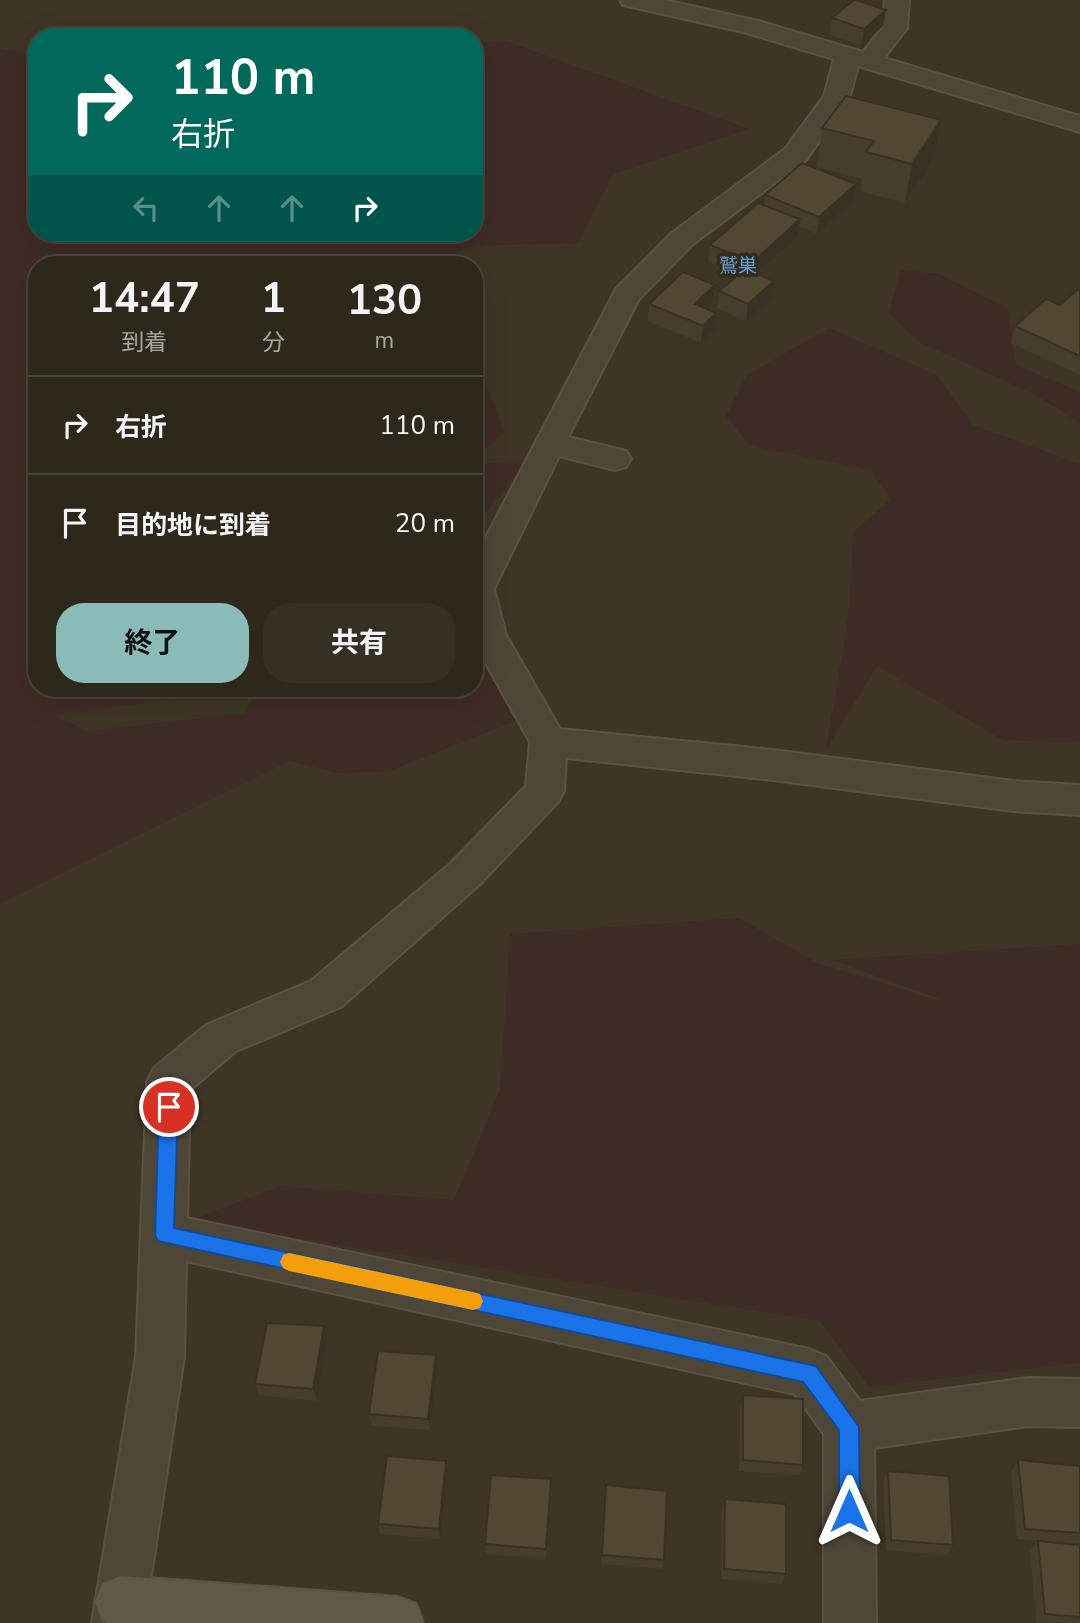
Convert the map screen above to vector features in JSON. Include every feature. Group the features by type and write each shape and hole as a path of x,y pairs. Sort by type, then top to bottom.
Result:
{"street":[{"path":"632,0 749,26 1080,124"},
{"path":"483,577 548,443 626,295 682,240 796,154 837,96 858,58 895,28 897,0"},
{"path":"548,443 615,459"},
{"path":"397,1623 120,1613 160,1357 169,1082 221,1038 326,995 466,874 545,791 549,742 488,635 483,614"},
{"path":"549,742 774,765 1013,796 1080,800"},
{"path":"164,1235 809,1373 849,1427 850,1623"},
{"path":"849,1427 1028,1402 1080,1403"}],"shaded area":[{"path":"506,41 749,129 614,174 578,243 469,246 452,256 28,256 28,697 187,697 54,715 87,731 246,713 251,697 483,697 483,606 533,714 389,771 338,773 289,761 0,904 0,49 28,54 28,242 483,242 483,43"},
{"path":"900,270 939,274 1007,308 1016,365 1080,392 1080,423 1036,395 919,342 889,313"},
{"path":"829,328 937,375 973,425 1080,464 1080,743 1003,740 877,666 826,749 848,618 854,531 890,500 872,470 750,446 726,416 747,375"},
{"path":"483,376 505,432 483,451"},
{"path":"527,461 483,517 483,463"},
{"path":"739,918 817,963 955,1005 833,960 1080,944 1080,1363 869,1387 820,1321 189,1221 281,1186 454,1200 500,1090 510,934"}],"building":[{"path":"854,0 886,10 864,29 832,18"},
{"path":"846,96 941,120 912,164 866,152 874,141 822,128"},
{"path":"802,163 856,184 819,217 765,195"},
{"path":"758,203 800,219 753,262 710,245"},
{"path":"746,269 774,281 748,304 719,291"},
{"path":"683,272 715,285 695,304 716,313 703,326 649,304"},
{"path":"1078,289 1080,356 1015,326 1046,299 1060,305"},
{"path":"267,1323 324,1326 313,1389 255,1384"},
{"path":"378,1351 436,1355 428,1419 369,1414"},
{"path":"743,1395 803,1399 803,1465 743,1460"},
{"path":"387,1456 446,1461 439,1529 378,1524"},
{"path":"1018,1460 1080,1466 1080,1533 1025,1529"},
{"path":"888,1471 949,1476 953,1545 891,1540"},
{"path":"491,1475 551,1479 546,1549 485,1544"},
{"path":"606,1485 667,1491 664,1560 602,1555"},
{"path":"725,1499 786,1504 786,1574 724,1569"},
{"path":"1038,1541 1080,1545 1080,1617 1045,1614"}],"slow traffic":[{"path":"289,1262 473,1301"}],"district":[{"name":"鷲巣","path":"738,265"}],"route":[{"path":"169,1107 164,1235 809,1373 849,1427 849,1511"}]}
